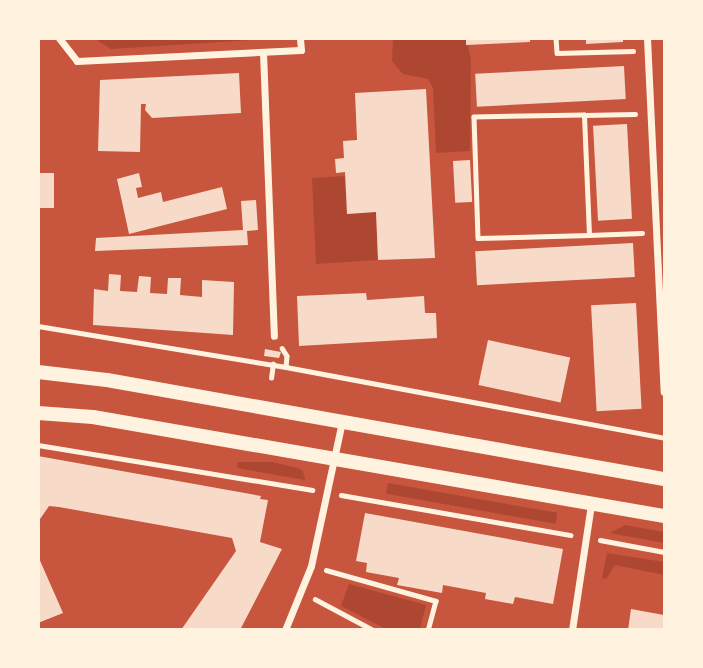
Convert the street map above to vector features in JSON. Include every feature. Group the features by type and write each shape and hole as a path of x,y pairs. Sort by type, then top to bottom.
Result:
{"main road":[{"path":"38,372 107,380 664,479"},
{"path":"38,413 93,417 664,516"}],"street":[{"path":"59,38 77,61 301,50 300,38"},
{"path":"648,38 664,392"},
{"path":"263,52 274,336"},
{"path":"285,629 303,592 311,566 342,421"},
{"path":"572,629 591,503"}],"path":[{"path":"556,38 557,53 648,51"},
{"path":"651,113 474,117 478,238 657,233"},
{"path":"584,115 589,235"},
{"path":"38,326 273,365 664,438"},
{"path":"271,378 273,365"},
{"path":"38,445 327,492 664,552"},
{"path":"208,472 210,463"},
{"path":"311,566 436,601 428,629"},
{"path":"303,592 373,629"}],"shaded area":[{"path":"95,38 284,38 111,49 95,39"},
{"path":"393,39 466,39 471,59 470,151 436,153 433,88 428,79 403,74 392,61"},
{"path":"345,176 347,214 376,212 378,260 316,264 312,178"},
{"path":"238,462 272,462 298,468 303,471 305,480 237,468"},
{"path":"388,483 557,513 555,524 386,494"},
{"path":"625,525 664,532 664,543 610,533"},
{"path":"607,553 664,562 664,575 615,565 606,579 602,578"},
{"path":"349,584 426,605 420,629 386,629 341,606"}],"building":[{"path":"466,38 530,38 530,42 466,45"},
{"path":"586,38 623,38 623,42 586,44"},
{"path":"624,66 626,99 477,107 475,74"},
{"path":"239,73 241,113 152,118 145,110 146,104 141,104 140,152 98,151 100,80"},
{"path":"426,89 435,258 378,260 376,212 347,214 345,172 336,173 335,159 344,158 343,141 357,140 355,93"},
{"path":"627,124 632,219 598,221 593,126"},
{"path":"470,160 472,202 455,203 453,161"},
{"path":"38,173 54,173 54,208 38,208"},
{"path":"139,173 142,187 136,188 138,198 161,192 163,202 222,187 227,209 129,234 117,179"},
{"path":"256,200 258,230 247,231 248,245 95,251 96,238 243,230 241,201"},
{"path":"633,243 635,277 477,285 475,251"},
{"path":"109,274 121,275 120,291 137,292 139,276 151,277 150,293 167,294 168,278 181,278 180,295 202,297 202,280 234,282 233,335 93,325 94,289 108,291"},
{"path":"366,293 367,300 424,296 425,313 436,313 437,338 299,346 297,296"},
{"path":"636,303 642,409 597,411 591,305"},
{"path":"488,340 570,357 561,402 478,385"},
{"path":"265,349 281,352 279,358 264,356"},
{"path":"38,456 261,496 260,499 268,500 260,542 282,549 240,630 181,630 236,551 232,538 49,506 38,522"},
{"path":"365,513 563,549 553,604 515,597 513,604 485,599 486,593 443,585 442,593 397,585 399,578 366,572 367,563 356,561"},
{"path":"38,556 63,613 38,623"},
{"path":"631,609 664,615 664,630 628,630"}]}
